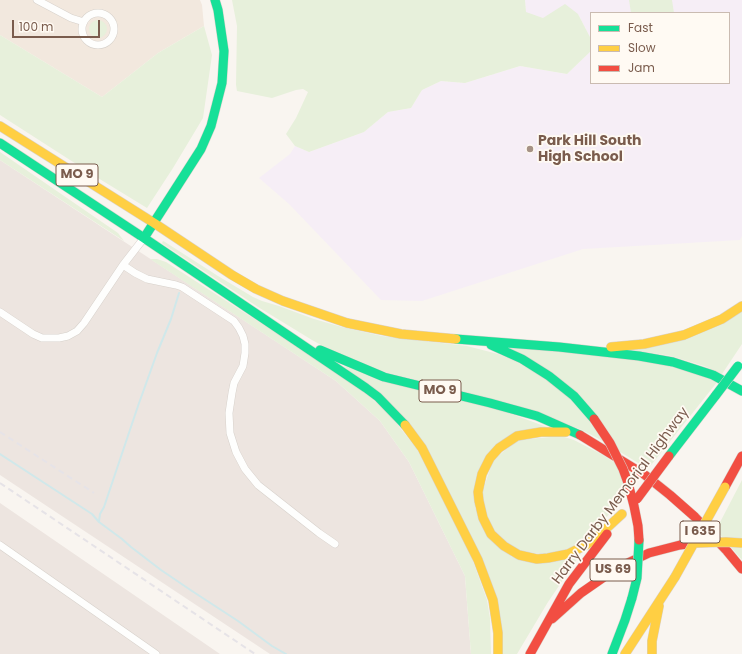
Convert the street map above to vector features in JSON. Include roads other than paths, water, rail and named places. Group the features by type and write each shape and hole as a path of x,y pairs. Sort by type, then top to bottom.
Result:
{"main road":[{"path":"144,238 201,149 211,126 222,83 224,51 218,10 215,0"},
{"name":"MO 9","path":"0,126 154,223 232,275 282,302 347,323 402,334 559,347 639,356 674,362 713,375 742,391"},
{"name":"MO 9","path":"0,143 297,341 384,377 537,416 584,437 645,475 670,495 695,517 742,569"},
{"path":"559,347 624,346 664,340 684,335 703,327 742,306"},
{"path":"466,340 493,346 508,352 536,367 574,396 594,419 610,443 623,469 628,483 638,526 639,541 637,578 625,620 612,654"},
{"path":"297,341 378,397 402,421 418,442 478,560 484,575 493,600 498,633 498,654"},
{"name":"Harry Darby Memorial Highway","path":"530,654 569,584 622,514 637,499 740,363"},
{"path":"584,437 569,432 553,431 529,433 513,438 499,448 485,466 478,492 479,505 486,526 497,540 512,551 528,557 543,559 568,554 586,545 622,514"},
{"name":"I 635","path":"625,654 676,577 742,456"},
{"name":"US 69","path":"545,625 565,609 581,593 617,568 649,554 680,545 696,543 742,543"},
{"path":"652,654 652,640 660,600"}],"street":[{"path":"38,0 71,18 84,22"},
{"path":"94,14 106,16 112,21 114,29 112,37 102,45 94,45 90,43 83,34 84,22 87,18 94,14"},
{"path":"0,312 33,334 42,338 59,338 68,336 84,323 123,265 144,238"},
{"path":"123,265 147,279 182,287 234,322 239,328 245,344 245,353 242,366 234,383 229,413 230,433 236,452 245,469 258,485 335,544"},
{"path":"0,545 156,654"}],"waterway":[{"path":"99,521 100,514 104,507 138,406 171,319 179,293"},
{"path":"0,454 92,514 99,522 161,570 286,654"}],"railway":[{"path":"0,432 94,493"},
{"path":"0,483 255,654"}],"place":[{"name":"Park Hill South High School","path":"530,149"}]}
